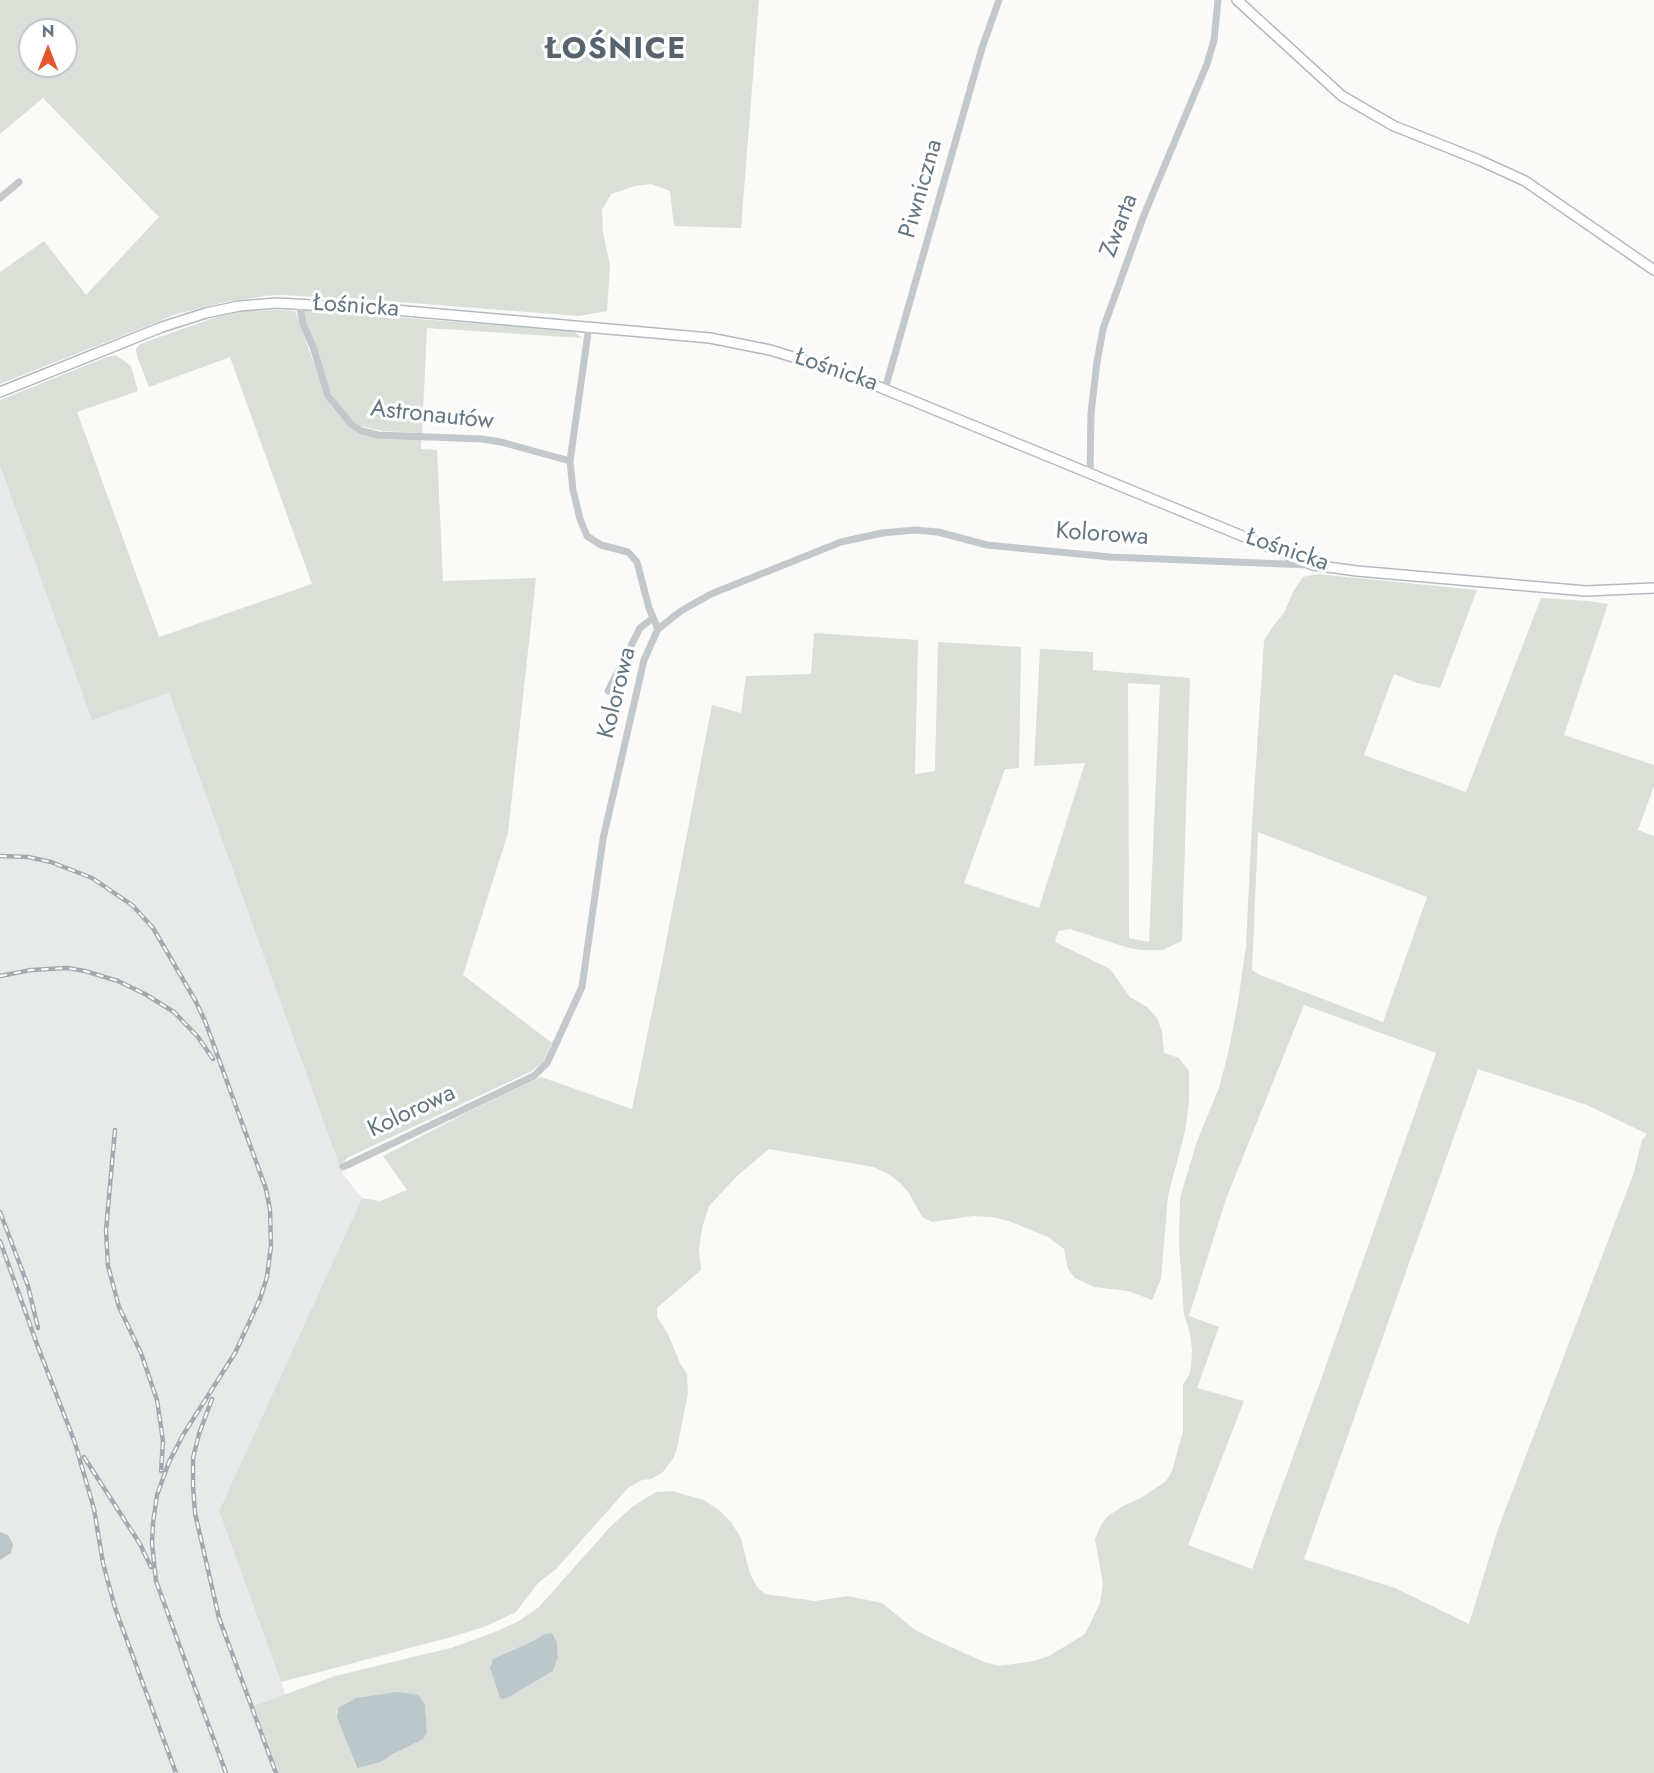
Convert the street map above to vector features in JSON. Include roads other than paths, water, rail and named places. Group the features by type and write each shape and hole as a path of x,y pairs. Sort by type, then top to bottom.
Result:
{"street":[{"name":"Piwniczna","path":"885,389 979,59 999,0"},
{"name":"Zwarta","path":"1090,473 1091,413 1103,329 1144,215 1208,64 1214,40 1218,0"},
{"path":"1237,0 1342,96 1394,126 1479,160 1525,182 1654,270"},
{"path":"0,198 19,182"},
{"name":"Łośnicka","path":"0,392 162,327 206,313 239,306 299,303 700,337 751,345 825,365 1313,566 1587,591 1654,588"},
{"name":"Astronautów","path":"299,303 303,324 313,347 328,396 351,424 362,431 378,435 482,439 570,461"},
{"path":"589,326 570,461 573,490 584,530 594,541 624,550 635,558 658,629"},
{"name":"Kolorowa","path":"343,1167 534,1076 547,1063 582,987 603,838 644,660 658,629 681,611 711,594 841,542 882,533 915,530 938,532 987,545 1110,557 1245,561 1313,566"},
{"path":"608,691 640,628 653,618"}],"railway":[{"path":"0,856 28,857 51,862 92,878 132,905 153,928 205,1021 266,1189 270,1210 271,1246 267,1277 260,1299 235,1353 183,1435 169,1462 157,1495 153,1523 152,1543 156,1581 226,1773"},
{"path":"0,976 31,970 67,968 118,981 174,1012 198,1037 213,1059"},
{"path":"115,1130 106,1230 108,1266 119,1307 141,1353 157,1400 163,1441 161,1471"},
{"path":"0,1212 28,1286 38,1328"},
{"path":"0,1241 75,1443 94,1509 103,1563 115,1608 176,1773"},
{"path":"212,1399 193,1458 195,1513 219,1618 276,1773"},
{"path":"84,1457 140,1544 151,1567"}],"district":[{"name":"ŁOŚNICE","path":"616,51"}]}
